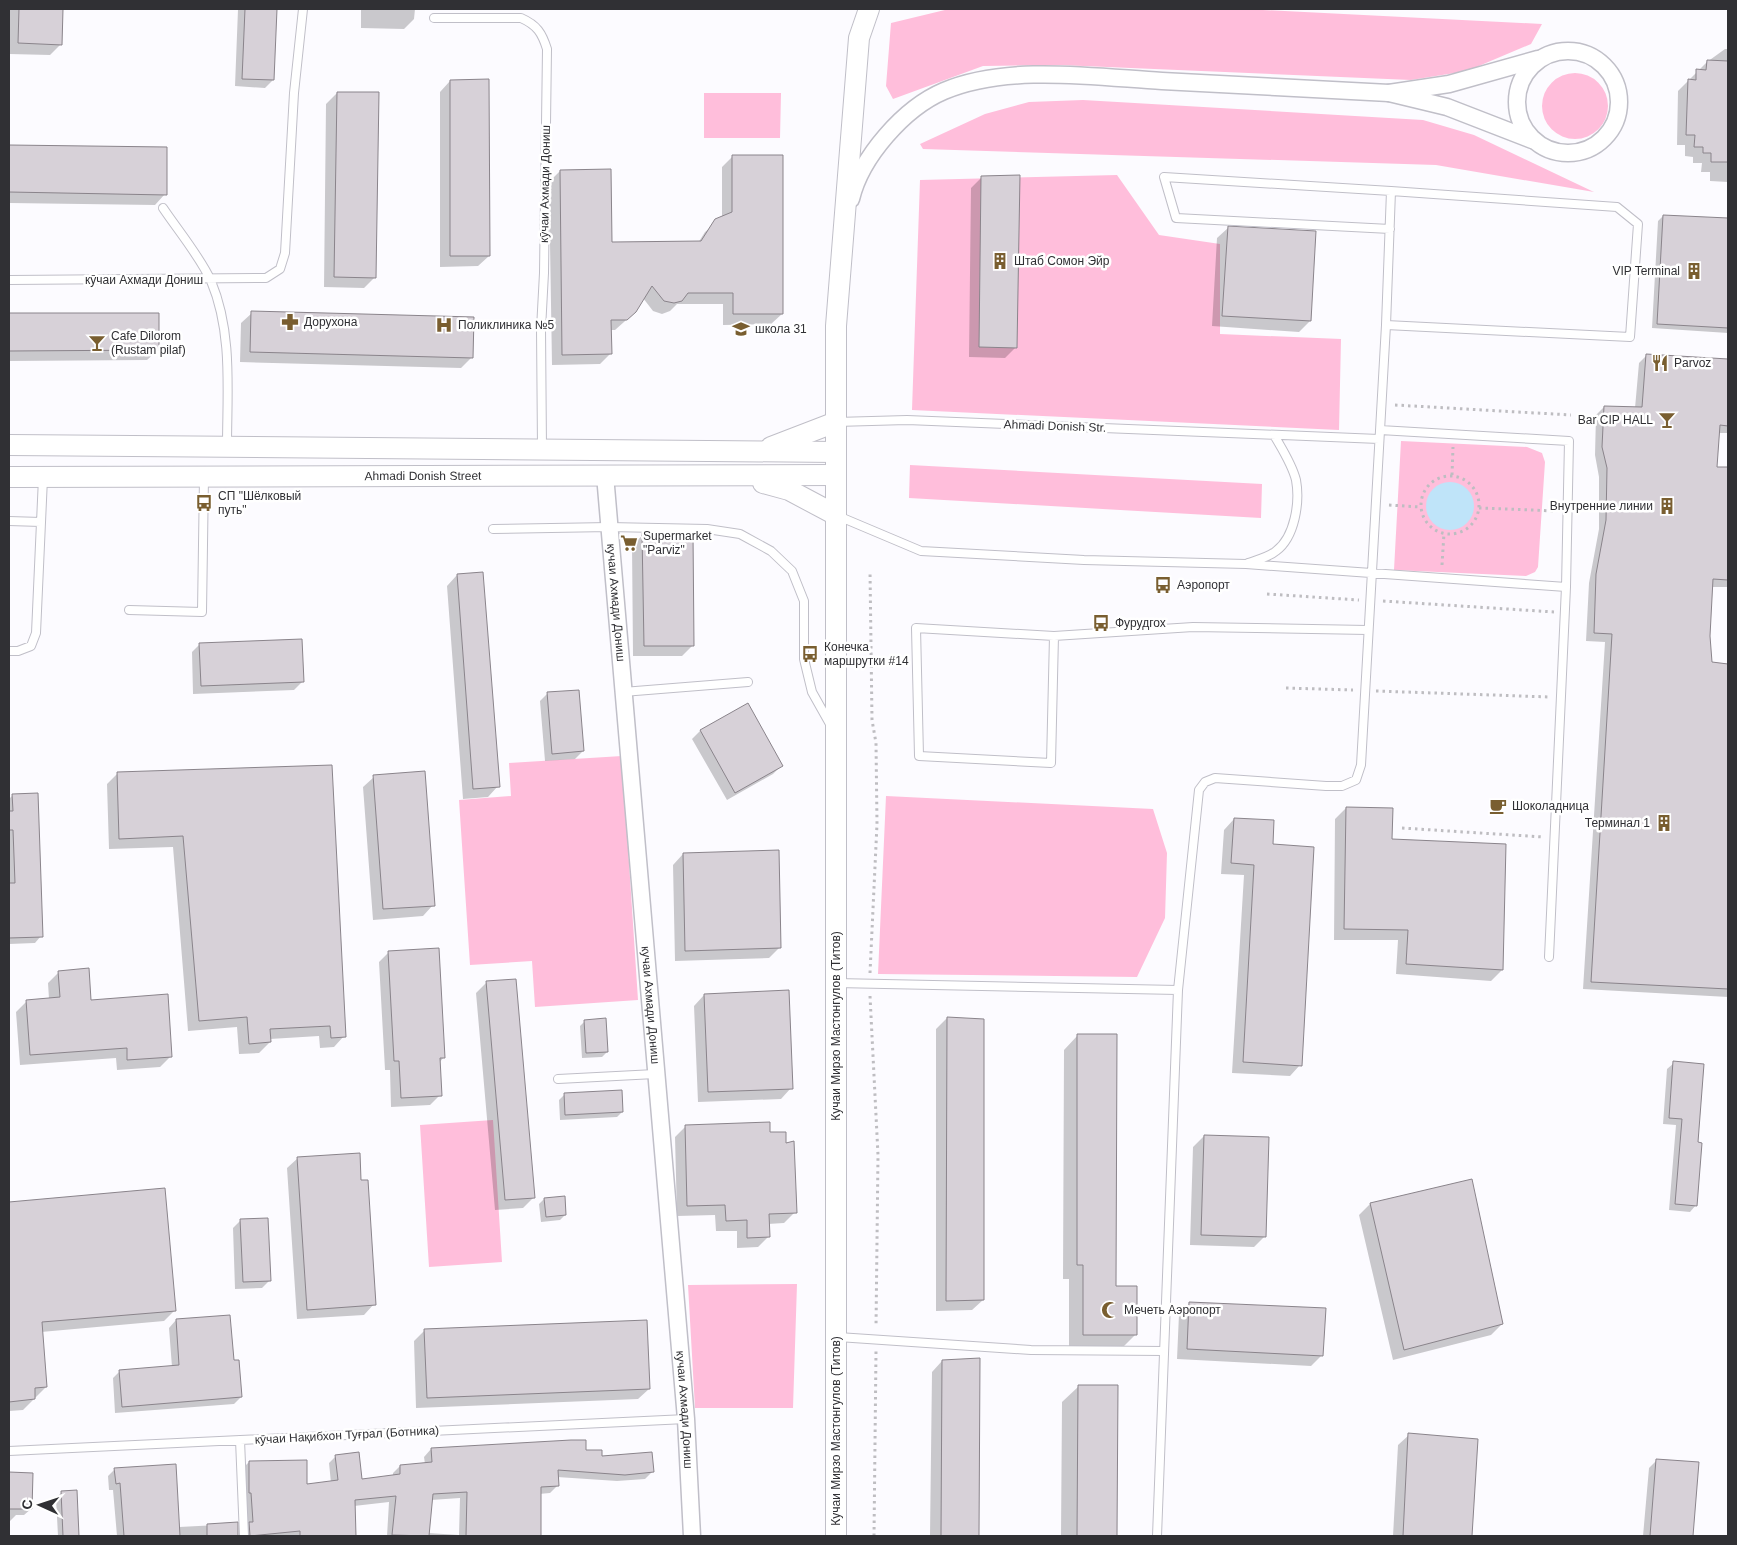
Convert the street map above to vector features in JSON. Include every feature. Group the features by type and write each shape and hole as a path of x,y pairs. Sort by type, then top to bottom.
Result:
{"street":[{"name":"Кучаи Мирзо Мастонгулов (Титов)","path":"836,1536 836,326 859,38 870,9"},
{"path":"845,223 854,186 872,153 902,121 922,104 944,91 994,78 1063,75 1389,93 1447,106 1501,126 1549,150 1565,153 1581,152 1596,145 1608,134 1616,120 1619,104 1617,88 1610,74 1600,62 1586,54 1571,51 1555,53 1541,59 1449,84 1389,93"},
{"path":"1535,142 1522,123 1517,99 1520,83 1528,69 1541,59"},
{"path":"743,453 777,446 836,422"},
{"path":"9,445 542,449 743,453 836,452"},
{"name":"Ahmadi Donish Street","path":"9,477 604,475 741,477 836,475"},
{"name":"кучаи Ахмади Дониш","path":"604,475 686,1419 692,1536"},
{"path":"741,477 790,490 836,515"}],"lane":[{"name":"кӯчаи Ахмади Дониш","path":"9,280 210,280 266,278 280,270 285,253 294,93 303,9"},
{"name":"кӯчаи Ахмади Дониш","path":"434,18 506,16 522,18 534,24 542,35 547,49 544,273 541,329 542,449"},
{"path":"1386,325 1630,337 1638,224 1617,207 1164,176 1176,218 1390,229"},
{"path":"1157,1536 1178,990 1199,790 1205,782 1215,778 1342,786 1356,780 1361,765 1382,404 1391,191"},
{"path":"163,208 210,280 222,316 227,364 227,447"},
{"name":"Ahmadi Donish Str.","path":"836,422 907,420 1379,439"},
{"path":"1380,430 1569,441 1566,587 1548,957"},
{"path":"1246,564 1276,552 1291,535 1295,514 1296,481 1288,459 1274,435"},
{"path":"129,610 202,612 204,476"},
{"path":"9,651 18,651 31,646 36,633 44,478"},
{"path":"836,515 921,551 1084,560 1246,564 1566,587"},
{"path":"9,521 42,522"},
{"path":"493,529 609,527 707,529 740,534 771,551 792,571 804,601 804,659 812,692 836,734"},
{"path":"1054,636 1051,763 919,756 916,628 1054,636 1193,627 1368,630"},
{"path":"622,692 748,682"},
{"path":"836,983 1178,990"},
{"path":"558,1079 655,1074"},
{"path":"836,1337 1031,1350 1164,1351"},
{"name":"кӯчаи Нақибхон Туғрал (Ботника)","path":"9,1451 686,1419"},
{"path":"240,1440 244,1536"}],"path":[{"path":"1382,404 1571,415"},
{"path":"1452,476 1454,434"},
{"path":"1442,476 1452,476 1461,478 1469,483 1478,499 1479,508 1470,525 1453,534 1444,533 1427,524 1420,507 1426,487 1442,476"},
{"path":"1375,504 1420,507"},
{"path":"1479,508 1567,512"},
{"path":"1442,578 1444,533"},
{"path":"870,572 872,720 876,743 878,824 869,983 878,1155 874,1536"},
{"path":"1267,594 1564,612"},
{"path":"1286,688 1560,697"},
{"path":"1402,828 1554,838"}],"shaded area":[{"path":"949,9 1244,9 1542,24 1531,44 1467,71 1411,80 1060,65 983,66 893,99 886,86 891,23"},
{"path":"1575,73 1587,76 1598,83 1605,94 1608,106 1605,118 1598,129 1587,136 1575,139 1563,136 1552,129 1545,118 1542,106 1545,94 1552,83 1563,76"},
{"path":"704,93 781,93 780,138 704,138"},
{"path":"1083,100 1423,120 1474,135 1594,192 1436,165 923,149 920,144 985,114 1029,102"},
{"path":"1117,175 1159,235 1220,244 1220,334 1341,339 1339,430 912,410 920,180"},
{"path":"1401,441 1527,447 1542,453 1545,462 1538,567 1535,572 1526,576 1394,570"},
{"path":"910,465 1262,484 1261,518 909,498"},
{"path":"622,756 638,1000 535,1007 532,961 470,965 459,800 511,796 509,763"},
{"path":"886,796 1153,809 1167,853 1165,918 1137,977 878,974"},
{"path":"493,1120 502,1262 429,1267 420,1125"},
{"path":"797,1284 793,1408 695,1408 688,1285"}],"water":[{"path":"1445,482 1455,482 1467,489 1474,501 1474,511 1467,523 1455,530 1445,530 1437,526 1430,519 1426,511 1426,501 1430,493 1437,486"}],"building":[{"path":"19,9 63,9 62,45 18,43"},
{"path":"245,9 277,9 274,80 242,79"},
{"path":"1707,60 1728,61 1728,162 1711,162 1711,153 1703,153 1703,147 1694,147 1695,135 1686,135 1688,79 1696,80 1696,69 1706,70"},
{"path":"489,79 490,256 450,256 450,80"},
{"path":"337,92 379,92 376,278 334,277"},
{"path":"9,145 167,147 167,195 9,192"},
{"path":"732,155 783,155 783,314 733,314 733,293 688,293 682,301 674,303 664,301 652,286 636,312 627,320 611,320 612,354 562,355 560,170 611,169 612,242 701,241 715,219 732,212"},
{"name":"Штаб Сомон Эйр","path":"1020,175 1017,348 979,347 981,176"},
{"name":"VIP Terminal","path":"1663,215 1728,218 1728,328 1657,324"},
{"path":"1228,226 1316,231 1311,321 1222,316"},
{"path":"251,311 474,317 473,358 250,352"},
{"path":"9,313 159,313 159,350 9,351"},
{"path":"1646,354 1728,359 1728,426 1720,425 1717,467 1728,467 1728,580 1713,579 1710,636 1712,662 1728,664 1728,989 1591,982 1612,634 1594,633 1596,574 1606,520 1607,468 1602,447 1604,406 1642,407"},
{"path":"642,533 693,534 694,646 644,646"},
{"path":"483,572 500,787 473,789 457,574"},
{"path":"302,639 304,682 201,686 199,643"},
{"path":"579,690 584,751 552,754 547,692"},
{"path":"748,703 783,766 735,793 700,730"},
{"path":"332,765 346,1037 331,1038 330,1026 270,1029 271,1042 249,1044 247,1017 199,1021 183,836 119,839 117,772"},
{"path":"425,771 435,906 383,909 373,775"},
{"path":"38,793 43,937 9,938 9,883 15,883 13,830 9,830 9,811 13,811 12,794"},
{"path":"1346,807 1393,808 1392,839 1506,844 1503,970 1406,964 1408,930 1344,929"},
{"path":"1234,818 1274,820 1273,844 1314,847 1302,1066 1243,1062 1254,865 1231,863"},
{"path":"779,850 781,948 685,951 683,853"},
{"path":"439,948 445,1058 440,1058 442,1096 401,1098 399,1061 394,1061 388,951"},
{"path":"89,968 91,1000 168,994 172,1057 127,1060 127,1048 30,1055 26,1000 60,997 58,971"},
{"path":"516,979 535,1198 505,1200 486,981"},
{"path":"789,990 793,1089 708,1092 704,994"},
{"path":"947,1017 984,1019 984,1300 946,1301"},
{"path":"606,1018 608,1052 586,1053 584,1020"},
{"path":"1077,1034 1117,1034 1116,1286 1137,1286 1137,1335 1083,1335 1083,1265 1077,1265"},
{"path":"1673,1061 1704,1064 1698,1142 1702,1143 1697,1206 1675,1204 1682,1119 1669,1118"},
{"path":"622,1090 623,1112 565,1115 564,1093"},
{"path":"770,1122 770,1132 786,1132 786,1143 794,1141 797,1213 769,1214 770,1237 747,1238 747,1220 726,1221 725,1205 687,1206 685,1125"},
{"path":"1204,1135 1269,1137 1266,1237 1201,1235"},
{"path":"360,1153 361,1180 368,1180 376,1305 307,1310 297,1157"},
{"path":"1472,1179 1503,1324 1404,1350 1370,1203"},
{"path":"165,1188 176,1311 42,1322 47,1387 35,1388 35,1399 9,1402 9,1202"},
{"path":"565,1196 566,1215 546,1217 544,1198"},
{"path":"268,1218 271,1281 243,1282 240,1219"},
{"path":"1189,1302 1326,1308 1323,1356 1187,1349"},
{"path":"230,1315 234,1360 239,1360 242,1397 122,1407 119,1370 179,1365 176,1319"},
{"path":"647,1320 650,1389 427,1398 424,1329"},
{"path":"980,1358 979,1536 941,1536 942,1360"},
{"path":"1078,1385 1118,1385 1117,1536 1077,1536"},
{"path":"1408,1433 1478,1439 1472,1536 1403,1536"},
{"path":"586,1440 586,1450 602,1450 602,1456 652,1452 654,1472 625,1475 558,1470 559,1486 541,1487 541,1536 466,1536 467,1492 433,1494 429,1536 392,1535 396,1496 355,1500 356,1536 300,1536 300,1531 250,1536 249,1522 253,1522 251,1493 249,1493 249,1461 307,1460 307,1484 338,1480 335,1455 359,1452 362,1479 400,1474 400,1465 432,1462 431,1448"},
{"path":"1656,1459 1699,1462 1693,1536 1650,1536"},
{"path":"176,1464 180,1536 124,1536 120,1483 116,1484 114,1468"},
{"path":"9,1472 33,1473 32,1509 9,1509"},
{"path":"77,1490 79,1536 63,1536 61,1491"},
{"path":"238,1522 238,1536 207,1536 207,1524"}],"place":[{"name":"Штаб Сомон Эйр","path":"1000,261"},
{"name":"VIP Terminal","path":"1694,271"},
{"name":"Дорухона","path":"290,322"},
{"name":"Поликлиника №5","path":"444,325"},
{"name":"школа 31","path":"741,329"},
{"name":"Cafe Dilorom (Rustam pilaf)","path":"97,343"},
{"name":"Parvoz","path":"1660,363"},
{"name":"Bar CIP HALL","path":"1667,420"},
{"name":"СП \"Шёлковый путь\"","path":"204,503"},
{"name":"Внутренние линии","path":"1667,506"},
{"name":"Supermarket \"Parviz\"","path":"629,543"},
{"name":"Аэропорт","path":"1163,585"},
{"name":"Фурудгох","path":"1101,623"},
{"name":"Конечка маршрутки #14","path":"810,654"},
{"name":"Шоколадница","path":"1498,806"},
{"name":"Терминал 1","path":"1664,823"},
{"name":"Мечеть Аэропорт","path":"1110,1310"}]}
